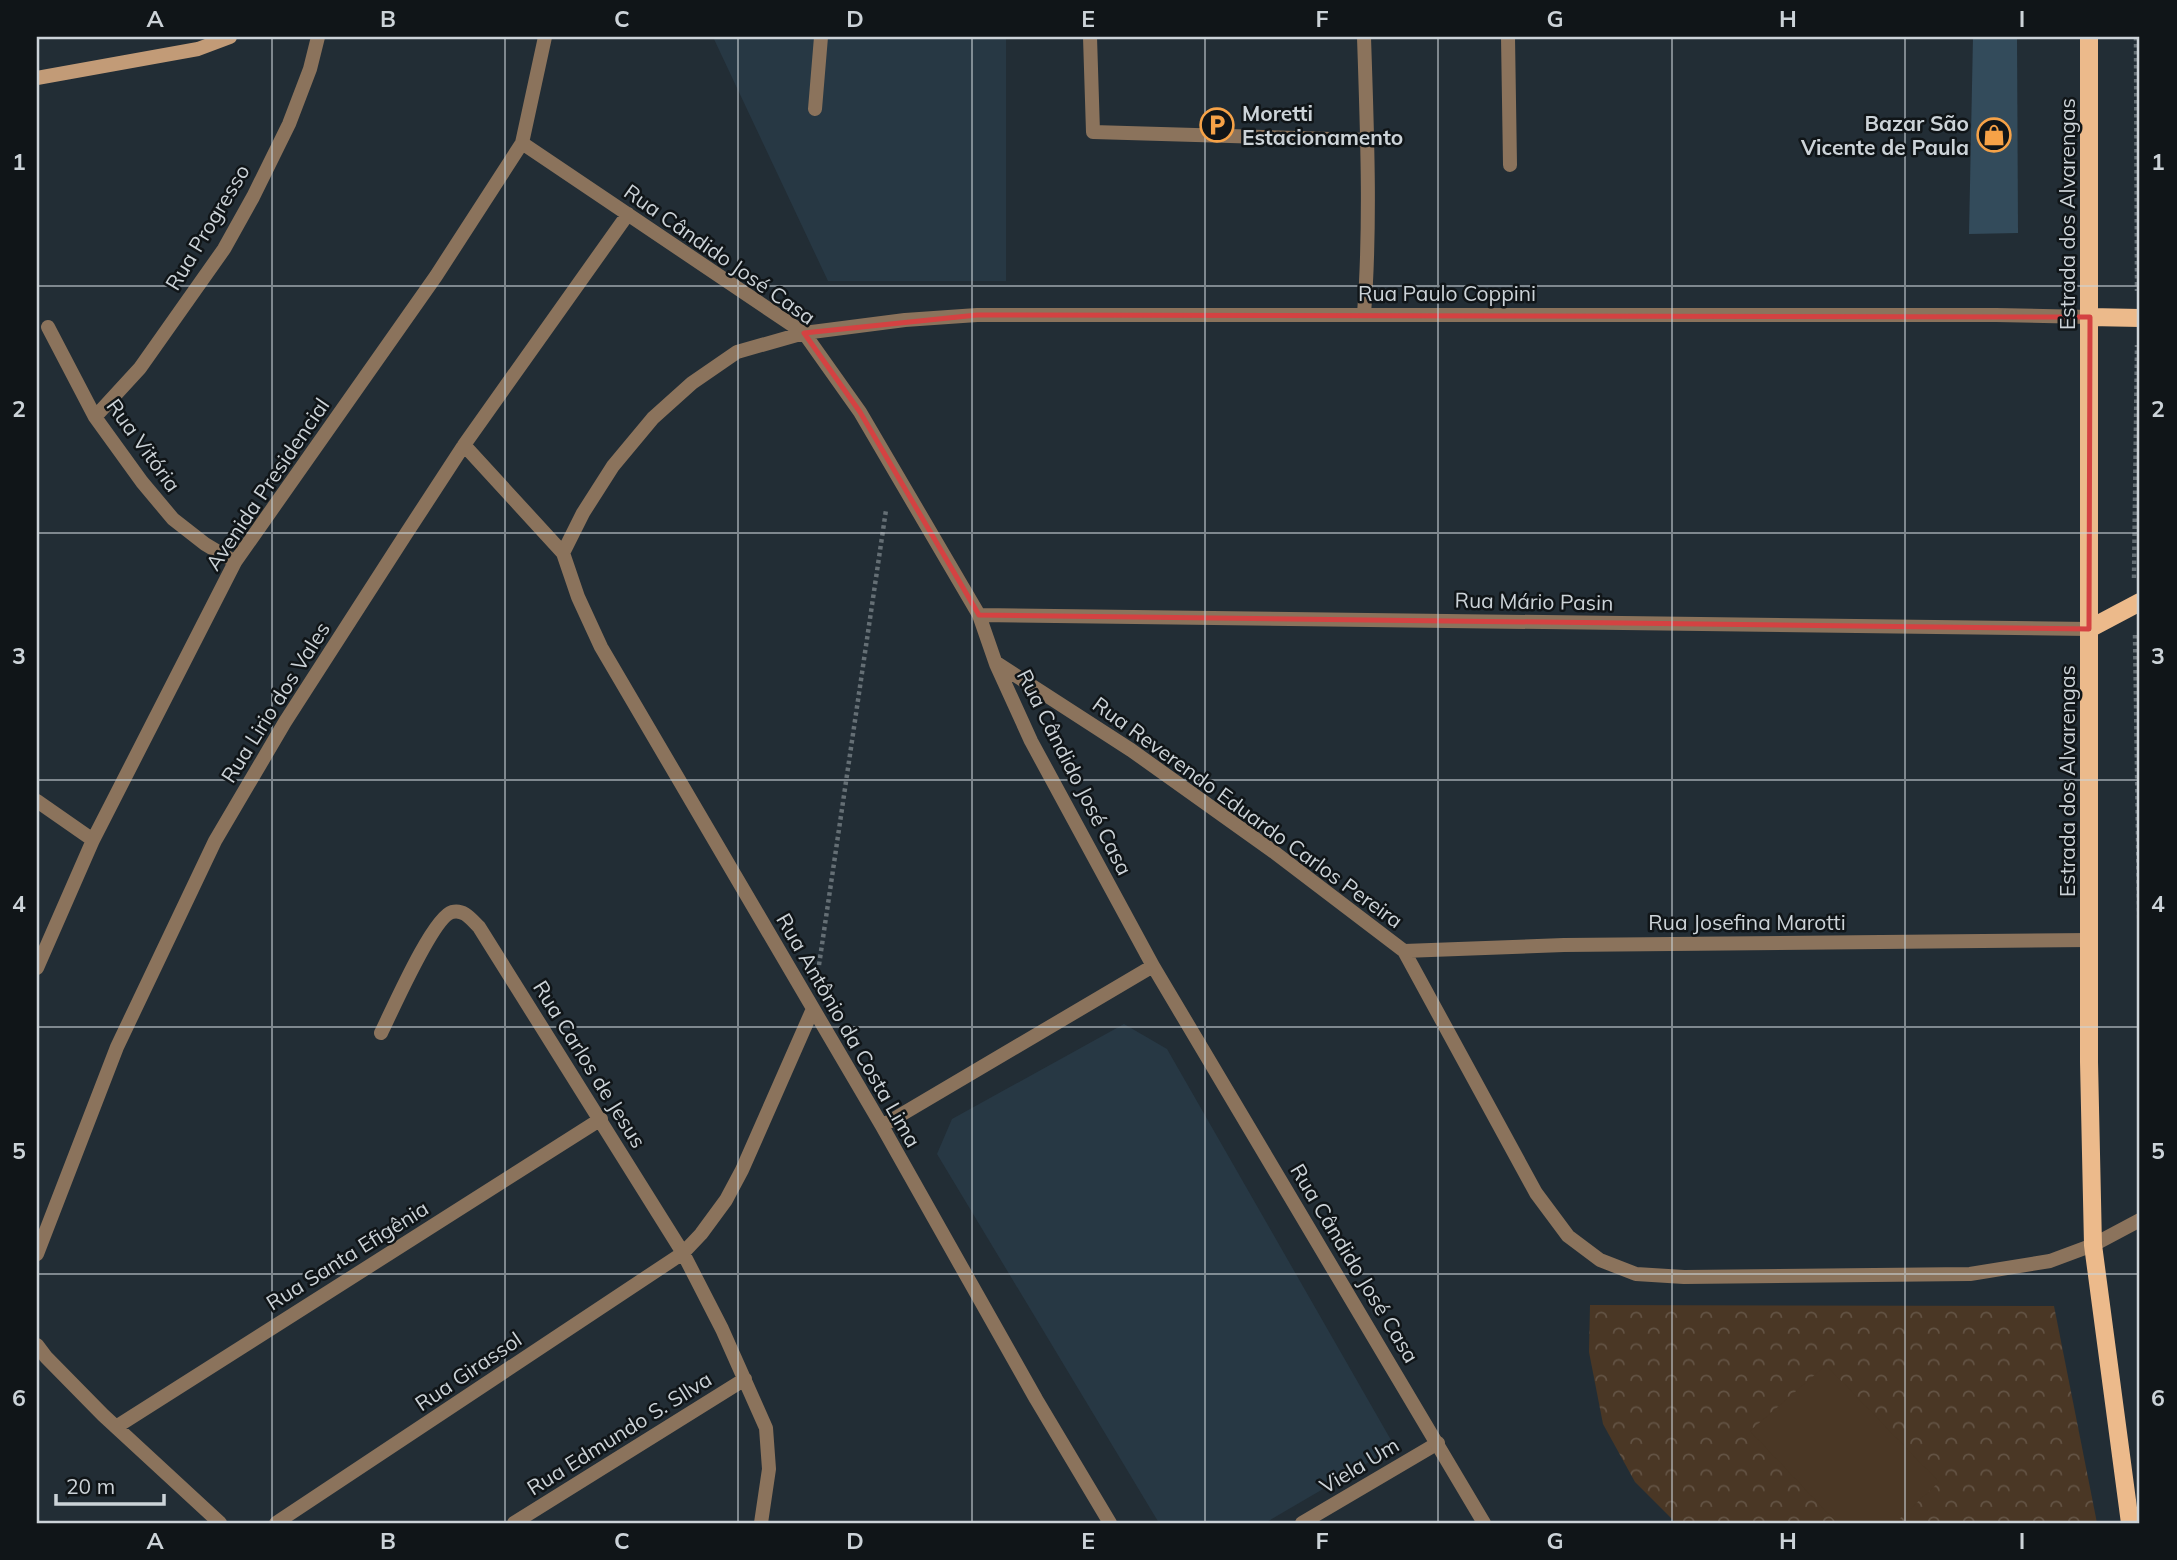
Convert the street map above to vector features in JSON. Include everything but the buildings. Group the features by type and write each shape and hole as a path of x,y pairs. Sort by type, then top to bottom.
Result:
{"main road":[{"name":"Estrada dos Alvarengas","path":"2090,37 2089,1062 2093,1245 2130,1523"},
{"path":"2090,317 2139,318"},
{"path":"2089,629 2137,602"}],"street":[{"path":"37,78 230,37"},
{"name":"Rua Progresso","path":"95,416 141,368 224,248 289,124 310,69 318,37"},
{"name":"Avenida Presidencial","path":"37,968 93,840 235,562 436,276 522,143 545,37"},
{"path":"815,109 821,37"},
{"path":"1090,37 1093,132 1367,140"},
{"path":"1364,37 1367,140 1367,277 1364,314"},
{"path":"1508,37 1510,164"},
{"name":"Rua Cândido José Casa","path":"522,143 804,333 860,412 979,615 996,664 1031,741 1153,966 1484,1523"},
{"name":"Rua Lirio dos Vales","path":"37,1254 117,1047 215,841 285,722 464,445 628,214"},
{"name":"Rua Paulo Coppini","path":"563,553 583,513 613,466 653,418 692,383 737,352 804,333 905,320 977,315 2090,317"},
{"name":"Rua Vitória","path":"48,327 95,416 142,482 173,519 205,544 235,562"},
{"path":"464,445 563,553"},
{"name":"Rua Antônio da Costa Lima","path":"563,553 578,597 601,647 1110,1523"},
{"name":"Rua Mário Pasin","path":"979,615 2089,629"},
{"name":"Rua Reverendo Eduardo Carlos Pereira","path":"996,664 1131,750 1274,852 1404,951 1536,1193 1568,1236 1600,1260 1636,1274 1684,1277 1970,1274 2050,1261 2093,1245 2140,1220"},
{"path":"37,802 93,840"},
{"name":"Rua Carlos de Jesus","path":"381,1033 441,919 449,913 460,911 469,916 479,927 601,1119 683,1253 745,1379 766,1428 769,1469 761,1523"},
{"name":"Rua Josefina Marotti","path":"1404,951 1564,945 2090,940"},
{"path":"881,1126 1153,966"},
{"name":"Rua Girassol","path":"276,1523 683,1253 726,1200 742,1170 812,1011"},
{"name":"Rua Santa Efigênia","path":"116,1427 601,1119"},
{"path":"37,1345 116,1427 220,1523"},
{"name":"Rua Edmundo S. SIlva","path":"514,1523 745,1379"},
{"name":"Viela Um","path":"1302,1523 1438,1443"}],"path":[{"path":"2136,37 2140,974"},
{"path":"812,1011 893,467"}],"highlighted area":[{"path":"977,315 2090,317 2089,629 979,615 860,412 804,333"}],"shaded area":[{"path":"713,37 1006,37 1006,281 828,281"},
{"path":"1124,1024 1167,1049 1395,1447 1265,1523 1159,1523 937,1154 952,1119"}],"green space":[{"path":"1590,1305 2054,1306 2097,1523 1676,1523 1635,1482 1603,1424 1589,1352"},
{"path":"1826,1365 1939,1482 1895,1523 1837,1523 1750,1431"}],"place":[{"name":"Moretti Estacionamento","path":"1217,125"},
{"name":"Bazar São Vicente de Paula","path":"1994,135"}]}
